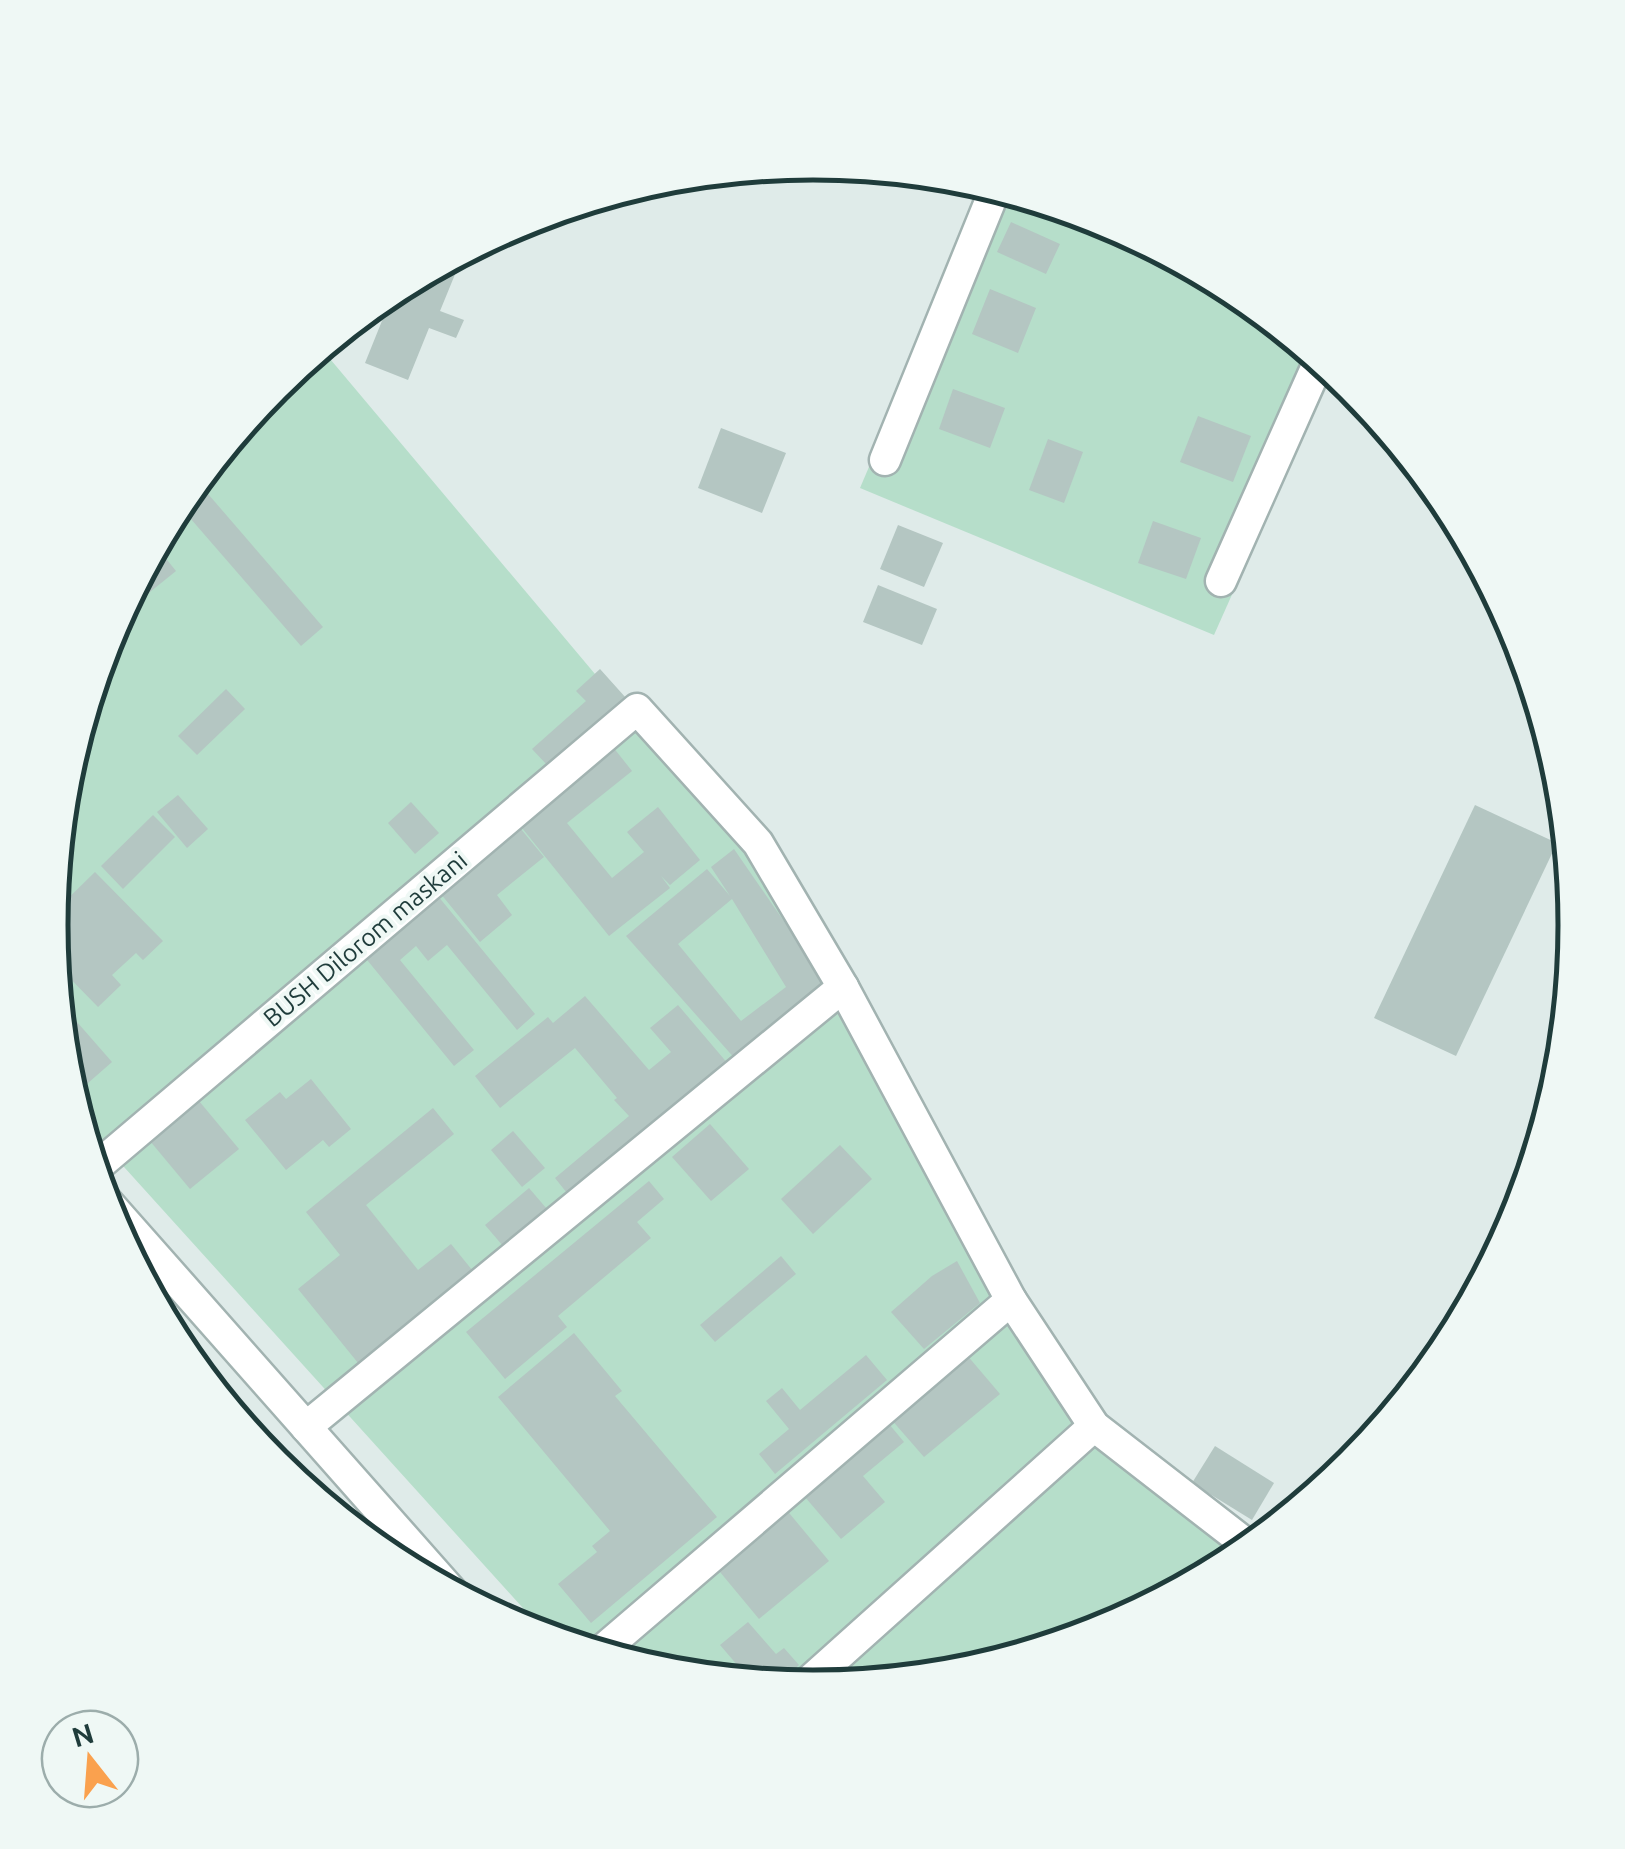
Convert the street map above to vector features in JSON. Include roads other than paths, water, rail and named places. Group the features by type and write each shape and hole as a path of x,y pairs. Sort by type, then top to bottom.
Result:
{"street":[{"path":"885,460 990,202"},
{"path":"1221,581 1314,373"},
{"name":"BUSH Dilorom maskani","path":"106,1159 637,709 758,843 843,988"},
{"path":"306,1427 843,988 1011,1300 1094,1426 1237,1537"},
{"path":"133,1231 423,1559"},
{"path":"612,1642 1011,1300"},
{"path":"822,1670 1094,1426"}]}
